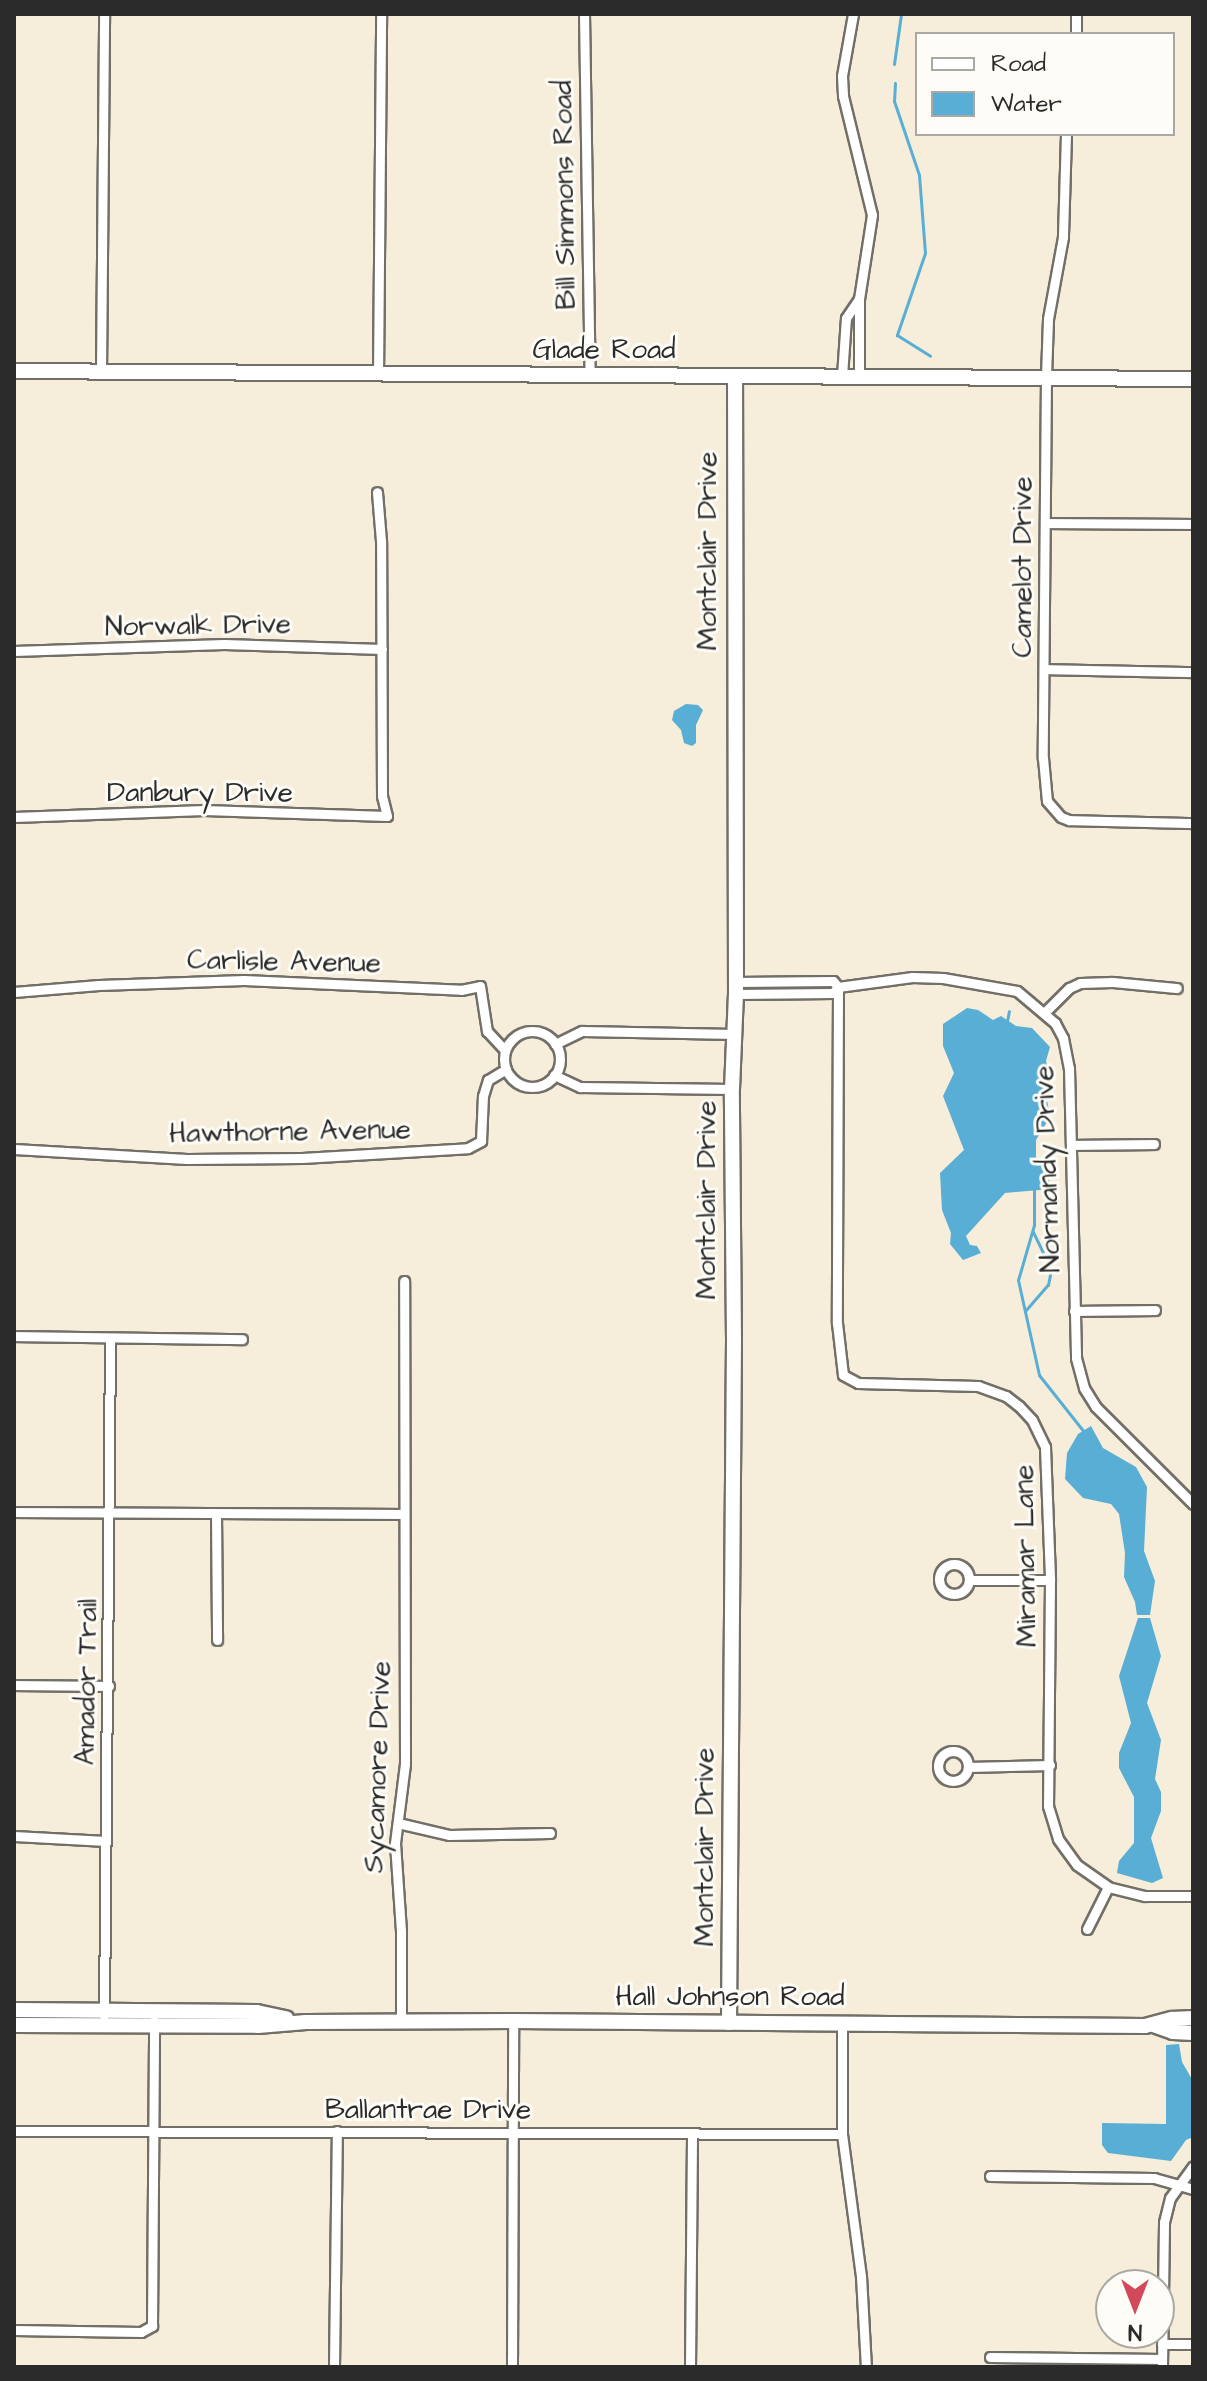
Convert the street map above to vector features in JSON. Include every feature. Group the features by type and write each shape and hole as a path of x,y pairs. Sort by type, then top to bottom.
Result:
{"main road":[{"name":"Glade Road","path":"14,371 1193,379"},
{"name":"Montclair Drive","path":"729,2023 734,1352 732,1089 736,988 735,376"},
{"name":"Hall Johnson Road","path":"14,2010 154,2018 257,2012 306,2022 1153,2025 1172,2019 1193,2018"},
{"name":"Hall Johnson Road","path":"14,2025 104,2017"},
{"name":"Hall Johnson Road","path":"1153,2025 1173,2032 1193,2033"}],"street":[{"path":"101,372 104,14"},
{"path":"378,375 381,14"},
{"name":"Bill Simmons Road","path":"584,14 590,376"},
{"path":"853,14 842,76 843,96 872,215 859,299 859,376"},
{"name":"Camelot Drive","path":"1066,136 1063,237 1048,319 1046,377 1043,758 1047,801 1061,817 1193,823"},
{"path":"842,376 846,318 859,299"},
{"path":"377,492 382,649"},
{"path":"1045,523 1193,524"},
{"name":"Norwalk Drive","path":"14,651 224,644 382,649"},
{"name":"Danbury Drive","path":"14,817 204,810 387,816 382,796 382,649"},
{"path":"1044,669 1193,672"},
{"name":"Normandy Drive","path":"736,988 836,990 912,977 943,978 1017,991 1055,1023 1068,1054 1076,1358 1084,1388 1096,1407 1193,1504"},
{"name":"Carlisle Avenue","path":"14,992 99,985 244,980 461,990 480,986 487,1031 505,1050"},
{"path":"1045,1012 1069,988 1080,983 1112,982 1177,988"},
{"name":"Miramar Lane","path":"836,990 837,1323 841,1371 848,1380 858,1383 978,1386 1006,1396 1032,1420 1045,1447 1050,1580 1048,1806 1058,1839 1077,1865 1108,1887 1145,1896 1193,1896"},
{"path":"555,1044 582,1031 734,1034"},
{"path":"524,1032 541,1033 555,1044 560,1059 554,1075 546,1083 528,1086 512,1079 506,1069 505,1050 509,1042 524,1032"},
{"name":"Hawthorne Avenue","path":"14,1149 187,1159 302,1158 468,1148 481,1141 483,1096 488,1080 506,1069"},
{"path":"554,1075 580,1087 732,1089"},
{"path":"1071,1145 1154,1144"},
{"name":"Sycamore Drive","path":"401,2022 401,1931 395,1843 405,1764 404,1281"},
{"path":"1074,1311 1155,1310"},
{"path":"14,1336 242,1339"},
{"name":"Amador Trail","path":"104,2017 111,1513 110,1339"},
{"path":"14,1512 403,1514"},
{"path":"216,1514 217,1640"},
{"path":"969,1580 1050,1580"},
{"path":"14,1685 109,1686"},
{"path":"968,1767 1050,1765"},
{"path":"398,1823 449,1835 550,1833"},
{"path":"14,1836 106,1841"},
{"path":"1087,1929 1108,1887"},
{"path":"14,2330 141,2332 149,2329 154,2321 154,2018"},
{"path":"512,2367 513,2021"},
{"path":"842,2023 842,2134 861,2276 866,2367"},
{"name":"Ballantrae Drive","path":"14,2131 842,2134"},
{"path":"334,2367 337,2131"},
{"path":"690,2367 692,2135"},
{"path":"1163,2269 1164,2222 1170,2198 1193,2166"},
{"path":"990,2176 1154,2178 1193,2189"},
{"path":"990,2357 1162,2363"}],"water":[{"path":"686,704 698,705 703,710 696,725 696,743 692,746 684,743 681,730 672,720 674,711"},
{"path":"967,1008 978,1010 993,1020 1001,1016 1016,1026 1032,1028 1050,1047 1046,1061 1050,1077 1045,1089 1050,1117 1036,1140 1036,1160 1046,1167 1051,1189 1005,1193 966,1236 970,1245 977,1246 981,1253 963,1260 950,1244 951,1233 942,1210 940,1173 964,1150 943,1096 954,1073 943,1046 943,1024"},
{"path":"1091,1426 1103,1448 1136,1467 1147,1487 1144,1551 1155,1581 1150,1615 1137,1615 1124,1577 1125,1553 1119,1514 1111,1504 1083,1498 1065,1479 1067,1453 1078,1434"},
{"path":"1138,1618 1150,1618 1161,1656 1147,1703 1161,1740 1155,1779 1161,1792 1161,1811 1151,1838 1163,1878 1152,1883 1117,1873 1119,1861 1134,1843 1134,1797 1119,1768 1119,1753 1131,1723 1119,1676"},
{"path":"1179,2044 1182,2062 1193,2081 1193,2137 1186,2140 1171,2161 1108,2153 1102,2145 1102,2123 1166,2124 1166,2045"}],"waterway":[{"path":"894,64 901,14"},
{"path":"895,83 894,101 919,175 925,253 897,335 930,356"},
{"path":"1007,1021 1009,1011"},
{"path":"1034,1189 1034,1225 1018,1280 1039,1375 1085,1433"},
{"path":"1025,1311 1048,1285 1051,1269 1033,1232"}]}
